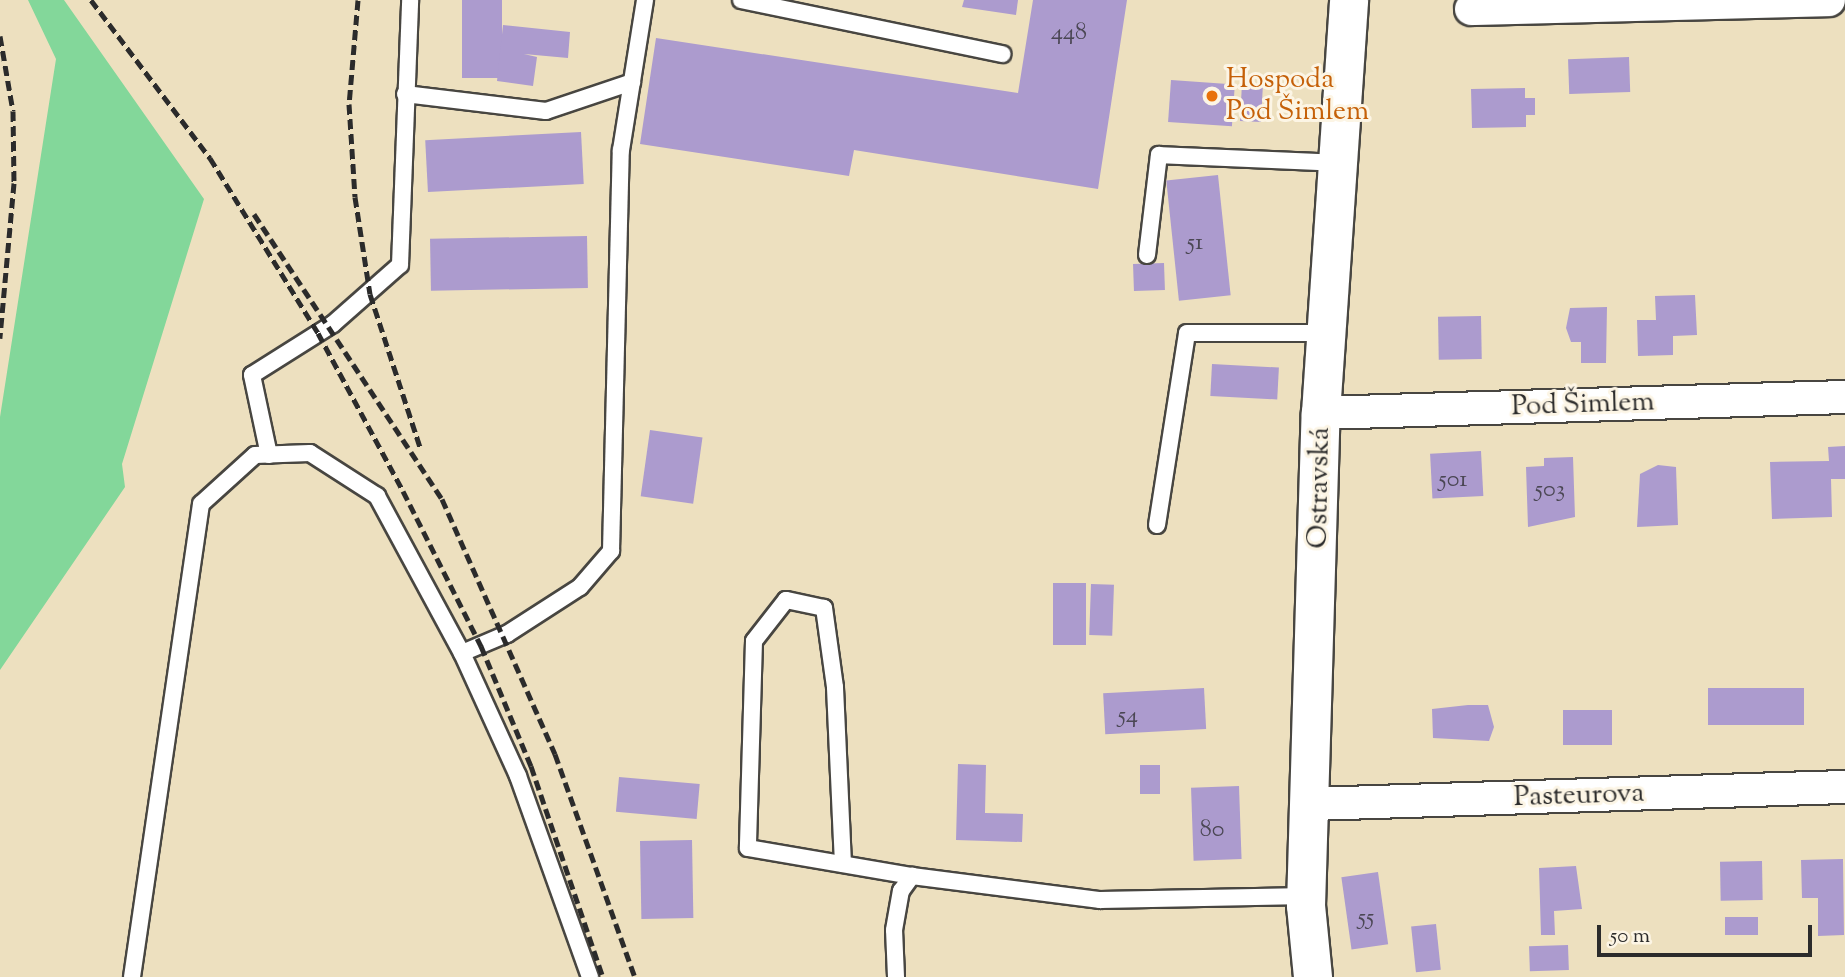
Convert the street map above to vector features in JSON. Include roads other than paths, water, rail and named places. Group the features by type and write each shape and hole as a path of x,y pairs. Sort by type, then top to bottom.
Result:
{"street":[{"name":"Ostravská","path":"1313,977 1307,895 1312,804 1321,413 1349,0"},
{"path":"1471,9 1829,0"},
{"name":"Pod Šimlem","path":"1321,413 1845,397"},
{"name":"Pasteurova","path":"1312,804 1845,787"}],"lane":[{"path":"269,455 252,375 332,324 401,265 410,0"},
{"path":"462,653 507,634 580,587 611,551 621,150 645,0"},
{"path":"741,0 1002,54"},
{"path":"405,93 546,111 632,82"},
{"path":"1147,254 1160,156 1339,163"},
{"path":"1157,525 1187,333 1327,333"},
{"path":"132,977 201,504 255,455 310,453 377,496 462,653 518,776 590,977"},
{"path":"843,864 835,687 824,608 786,600 754,641 748,848 912,876 1100,900 1307,895"},
{"path":"896,977 894,930 901,891 912,876"}],"railway":[{"path":"91,0 210,158 318,333 403,491 481,646 531,766 603,977"},
{"path":"358,0 349,104 355,197 370,294 421,450"},
{"path":"0,36 13,111 14,183 0,338"},
{"path":"254,214 442,499 555,754 635,977"}],"place":[{"name":"Hospoda Pod Šimlem","path":"1212,96"}]}
